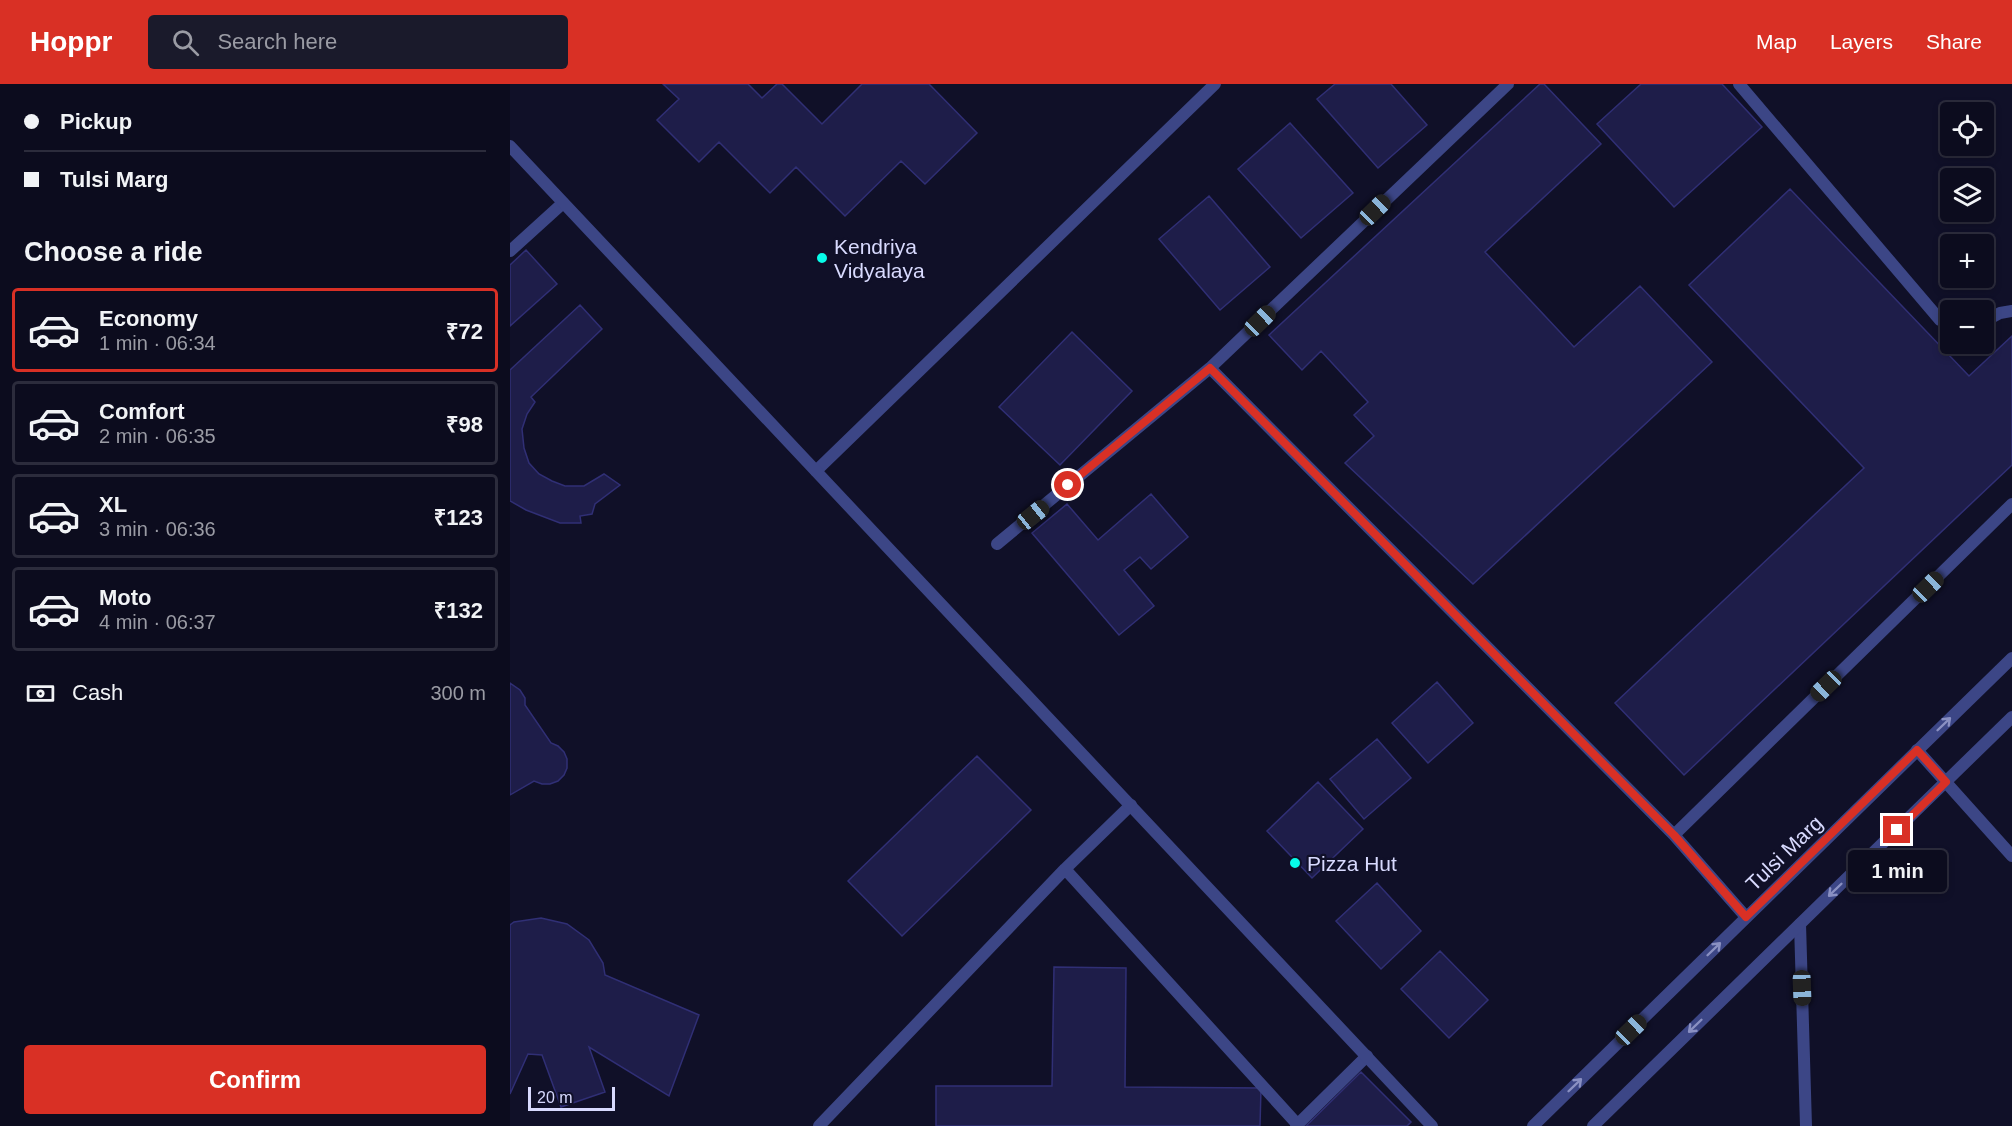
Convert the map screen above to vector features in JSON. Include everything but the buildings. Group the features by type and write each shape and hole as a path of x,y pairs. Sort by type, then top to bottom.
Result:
{"street":[{"path":"816,471 1215,84"},
{"path":"998,544 1210,368 1508,84"},
{"path":"1739,84 1940,319"},
{"path":"510,146 1432,1126"},
{"path":"510,250 563,203"},
{"path":"1994,316 2012,311"},
{"path":"1210,368 1674,835 1746,917"},
{"path":"1674,835 2012,504"},
{"name":"Tulsi Marg","path":"1533,1126 2012,658"},
{"path":"1593,1126 2012,717"},
{"path":"1917,750 2012,856"},
{"path":"819,1126 1065,869 1131,805"},
{"path":"1065,869 1297,1125 1367,1056"},
{"path":"1800,924 1806,1126"}],"place":[{"name":"Kendriya Vidyalaya","path":"822,258"},
{"name":"Pizza Hut","path":"1295,863"}],"route":[{"path":"1068,485 1210,368 1674,835 1746,917 1917,750 1946,782 1897,830"}]}
